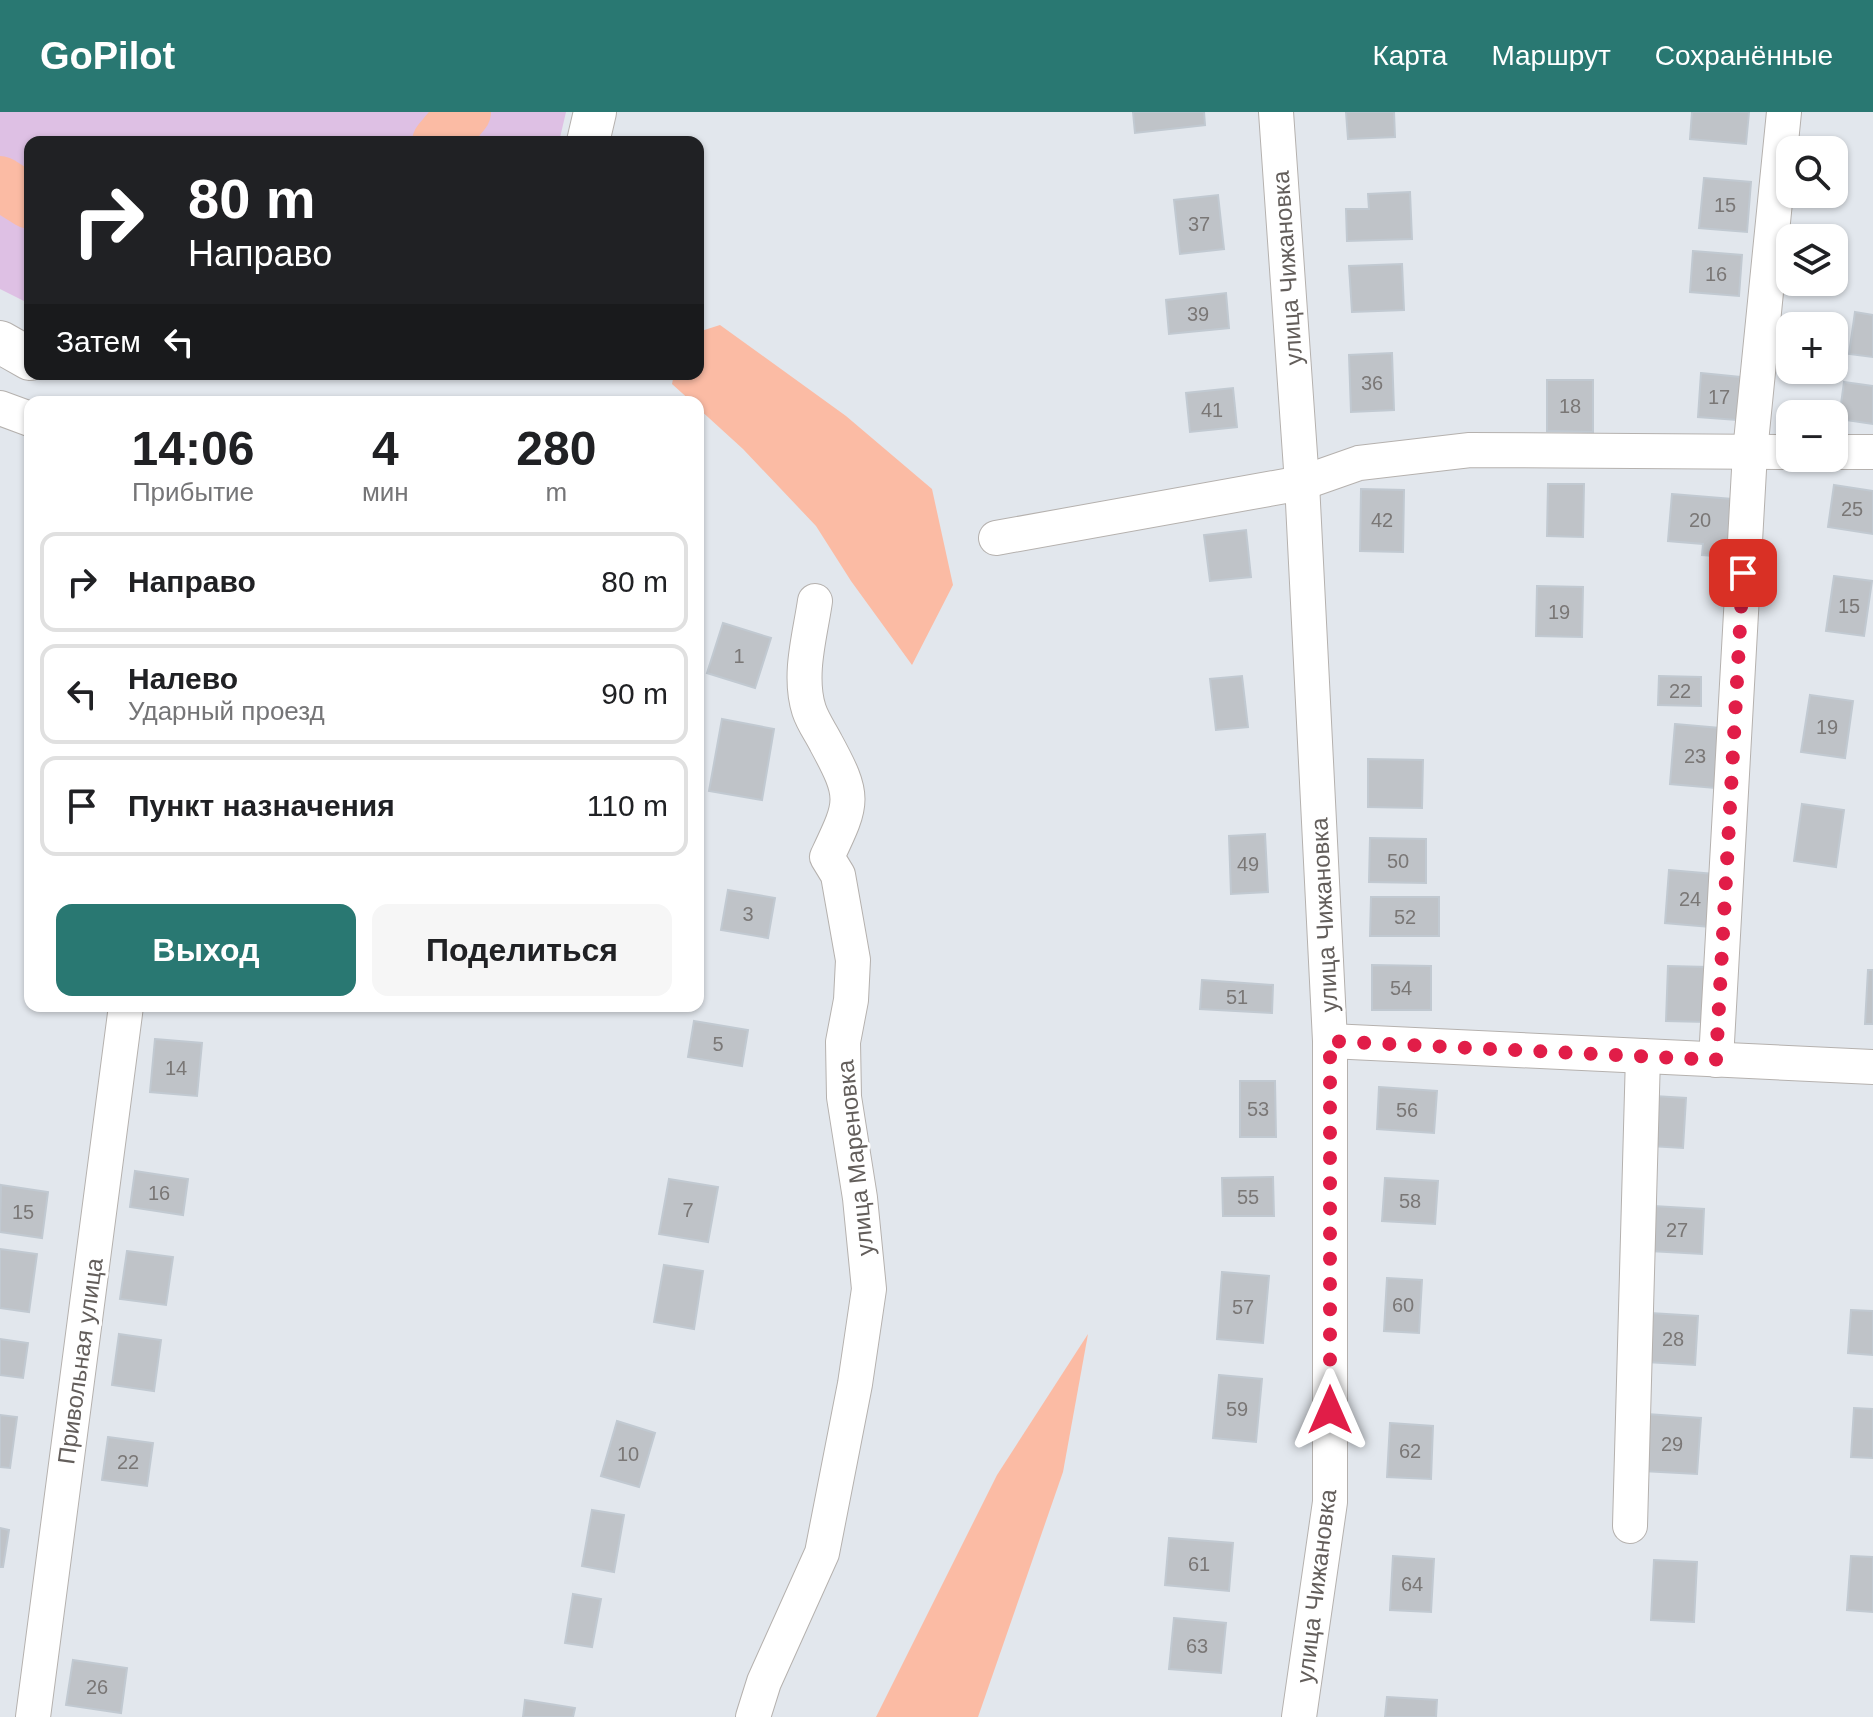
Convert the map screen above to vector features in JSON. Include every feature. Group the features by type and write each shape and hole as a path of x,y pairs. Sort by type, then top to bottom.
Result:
{"street":[{"path":"589,136 595,112"},
{"name":"улица Чижановка","path":"1276,112 1302,483 1330,1041 1330,1502 1299,1717"},
{"path":"1716,1060 1750,452 1784,112"},
{"path":"0,342 24,356"},
{"path":"0,408 24,417"},
{"path":"996,538 1302,483 1359,463 1470,450 1776,452"},
{"path":"1848,452 1873,452"},
{"name":"улица Мареновка","path":"753,1717 764,1682 822,1553 855,1384 869,1289 860,1198 844,1097 843,1042 851,1000 853,960 838,875 827,857 846,816 849,794 837,763 809,712 803,678 815,601"},
{"name":"Привольная улица","path":"33,1717 125,1012"},
{"path":"1330,1041 1873,1067"},
{"path":"1630,1526 1643,1056"}],"shaded area":[{"path":"0,112 566,112 560,136 24,136 24,301 0,289"},
{"path":"720,325 846,416 932,489 953,585 912,665 851,581 816,526 743,449 704,413 704,396 685,396 672,384 673,380 704,380 704,330"},
{"path":"1088,1334 1063,1472 978,1717 876,1717 997,1475"}],"building":[{"path":"1133,112 1204,112 1205,125 1135,133"},
{"path":"1346,112 1394,112 1395,137 1348,139"},
{"path":"1692,112 1749,112 1746,144 1690,139"},
{"path":"1704,178 1751,182 1747,232 1699,228"},
{"path":"1410,192 1412,239 1347,241 1346,209 1369,209 1368,194"},
{"path":"1218,195 1224,249 1180,254 1174,200"},
{"path":"1693,251 1742,255 1739,296 1690,292"},
{"path":"1402,264 1404,310 1352,312 1349,266"},
{"path":"1226,293 1229,328 1169,334 1166,300"},
{"path":"1855,312 1873,315 1873,357 1849,354"},
{"path":"1392,353 1394,410 1351,412 1349,355"},
{"path":"1701,373 1740,377 1737,420 1698,417"},
{"path":"1547,380 1593,380 1593,432 1547,431"},
{"path":"1844,384 1873,386 1873,424 1848,420 1848,400 1842,400"},
{"path":"1233,388 1237,427 1190,432 1186,393"},
{"path":"1548,484 1584,484 1583,537 1547,536"},
{"path":"1834,485 1873,491 1873,534 1828,527"},
{"path":"1361,489 1404,490 1403,552 1360,551"},
{"path":"1672,494 1732,499 1727,557 1702,555 1703,544 1668,541"},
{"path":"1246,530 1251,577 1210,581 1204,535"},
{"path":"1834,576 1872,581 1864,636 1826,631"},
{"path":"1537,586 1583,587 1582,637 1536,636"},
{"path":"723,623 771,638 755,688 707,673"},
{"path":"1242,676 1248,727 1216,730 1210,679"},
{"path":"1659,676 1701,677 1701,706 1658,705"},
{"path":"1810,695 1853,701 1845,758 1801,752"},
{"path":"722,719 774,729 762,800 709,791"},
{"path":"1675,724 1720,728 1715,788 1670,784"},
{"path":"1368,759 1423,760 1422,808 1368,807"},
{"path":"1802,804 1844,810 1836,867 1794,861"},
{"path":"1265,834 1268,892 1231,894 1229,836"},
{"path":"1370,838 1426,839 1426,883 1369,882"},
{"path":"1669,870 1714,874 1710,927 1665,923"},
{"path":"728,890 775,898 768,938 721,930"},
{"path":"1371,897 1439,897 1439,936 1370,936"},
{"path":"1372,965 1431,966 1431,1010 1372,1010"},
{"path":"1668,966 1708,967 1707,1022 1666,1021"},
{"path":"1868,970 1873,970 1873,1024 1865,1024"},
{"path":"1202,980 1273,985 1272,1013 1200,1009"},
{"path":"694,1021 748,1030 742,1066 688,1057"},
{"path":"155,1039 202,1043 197,1096 150,1092"},
{"path":"1240,1081 1275,1081 1276,1137 1240,1137"},
{"path":"1379,1087 1437,1091 1434,1133 1377,1129"},
{"path":"1654,1096 1686,1098 1683,1148 1651,1146"},
{"path":"135,1171 188,1179 183,1215 130,1207"},
{"path":"1273,1177 1274,1216 1223,1216 1222,1178"},
{"path":"1385,1178 1438,1181 1435,1224 1382,1221"},
{"path":"669,1179 718,1187 708,1242 659,1234"},
{"path":"1,1185 48,1192 42,1238 0,1232"},
{"path":"1653,1206 1704,1209 1702,1254 1650,1251"},
{"path":"0,1249 37,1254 29,1312 0,1308"},
{"path":"127,1251 173,1257 166,1305 120,1299"},
{"path":"664,1265 703,1271 694,1329 654,1322"},
{"path":"1222,1272 1269,1276 1263,1343 1217,1339"},
{"path":"1387,1278 1422,1280 1419,1333 1384,1331"},
{"path":"1851,1310 1873,1311 1873,1355 1848,1353"},
{"path":"1650,1313 1698,1316 1695,1365 1647,1362"},
{"path":"119,1334 161,1340 154,1391 112,1385"},
{"path":"0,1339 28,1343 23,1378 0,1375"},
{"path":"1219,1375 1262,1379 1256,1442 1213,1438"},
{"path":"1854,1408 1873,1409 1873,1458 1851,1457"},
{"path":"1647,1414 1701,1418 1697,1474 1643,1471"},
{"path":"0,1415 17,1417 10,1468 0,1467"},
{"path":"617,1421 655,1433 639,1487 601,1476"},
{"path":"1390,1423 1433,1426 1431,1479 1387,1477"},
{"path":"108,1437 153,1443 147,1486 102,1480"},
{"path":"592,1510 624,1515 614,1572 582,1566"},
{"path":"0,1528 9,1530 3,1567 0,1567"},
{"path":"1169,1538 1233,1543 1229,1591 1165,1585"},
{"path":"1393,1556 1434,1559 1431,1612 1390,1610"},
{"path":"1851,1556 1873,1557 1873,1612 1847,1610"},
{"path":"1654,1560 1697,1562 1694,1622 1651,1620"},
{"path":"573,1594 601,1599 592,1647 565,1643"},
{"path":"1174,1618 1226,1623 1221,1673 1169,1669"},
{"path":"73,1660 127,1668 121,1713 66,1705"},
{"path":"1387,1697 1437,1700 1436,1717 1385,1717"},
{"path":"525,1700 575,1708 573,1717 523,1717"}],"waterway":[{"path":"444,136 464,112"},
{"path":"0,183 24,198"}],"route":[{"path":"1330,1410 1330,1041 1716,1060 1743,573"}]}
